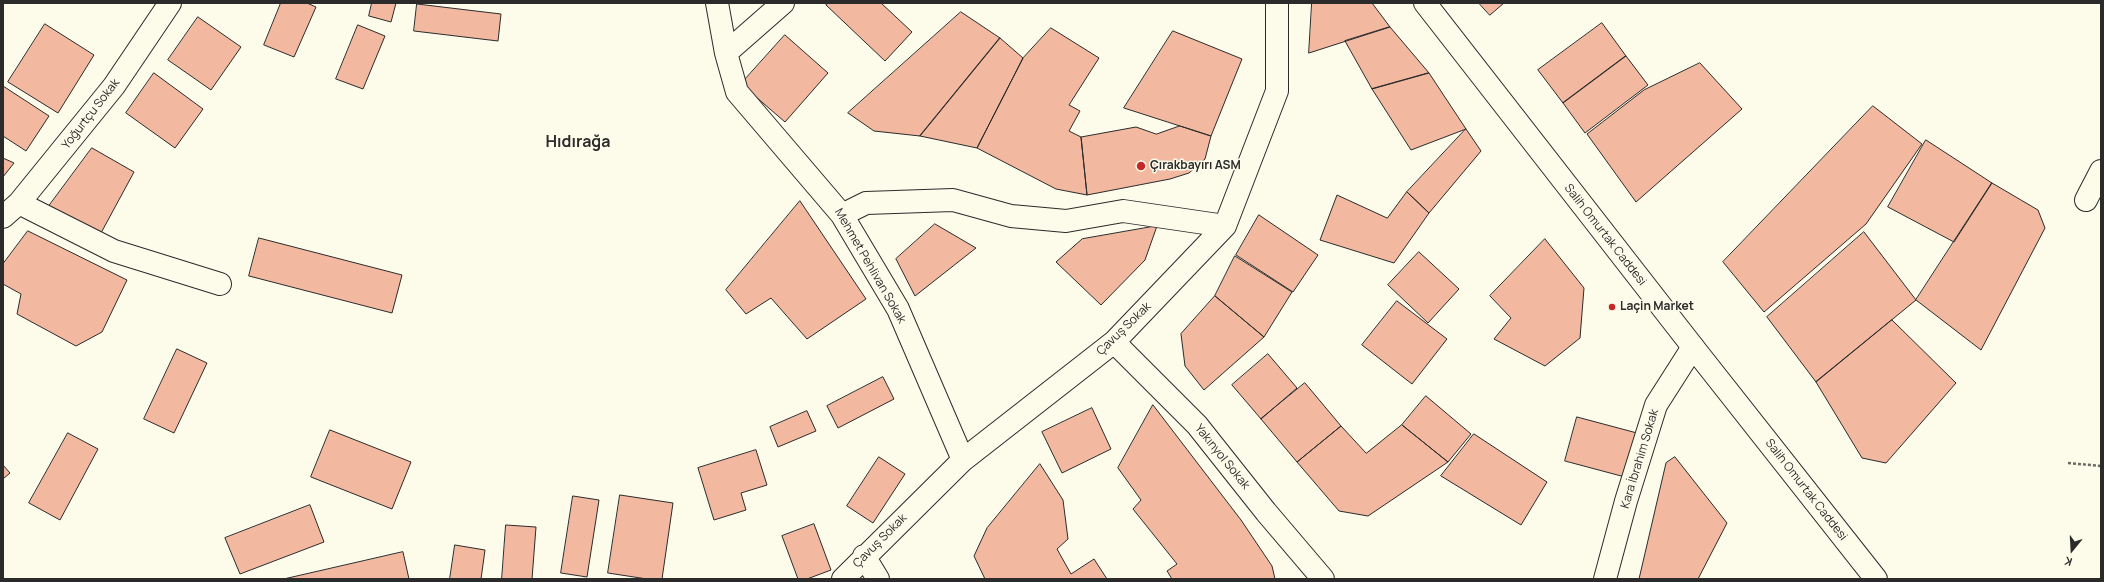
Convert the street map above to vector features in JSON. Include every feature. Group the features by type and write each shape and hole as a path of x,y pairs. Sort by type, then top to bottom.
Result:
{"street":[{"name":"Yoğurtçu Sokak","path":"3,217 19,203 114,86 170,3"},
{"name":"Mehmet Pehlivan Sokak","path":"717,3 726,53 736,92 842,215 898,309 963,460"},
{"path":"726,53 783,3"},
{"name":"Çavuş Sokak","path":"843,579 864,556 963,460 1114,342 1225,226 1277,91 1277,3"},
{"name":"Salih Omurtak Caddesi","path":"1425,3 1876,579"},
{"path":"2086,200 2101,170"},
{"path":"842,215 866,203 953,200 1011,216 1066,221 1123,211 1225,226"},
{"path":"19,203 114,251 220,284"},
{"name":"Yakınyol Sokak","path":"1114,342 1197,425 1266,512 1323,579"},
{"name":"Kara İbrahim Sokak","path":"1605,579 1626,501 1656,405 1693,347"},
{"path":"864,556 878,579"}],"path":[{"path":"2068,463 2101,466"}],"building":[{"path":"281,3 307,3 316,7 294,57 264,45"},
{"path":"372,3 396,3 391,22 369,16"},
{"path":"829,3 881,3 912,32 885,61 826,5"},
{"path":"1312,3 1372,3 1390,27 1309,53"},
{"path":"1479,3 1504,3 1490,15"},
{"path":"417,4 501,14 498,41 414,31"},
{"path":"961,12 1000,38 920,136 874,131 848,113"},
{"path":"198,17 241,47 211,90 168,60"},
{"path":"1602,23 1626,56 1563,103 1538,70"},
{"path":"45,24 94,55 58,113 8,82"},
{"path":"358,25 385,36 363,89 336,79"},
{"path":"1390,27 1429,73 1372,89 1345,41"},
{"path":"1051,28 1099,58 1069,105 1080,111 1069,131 1081,137 1087,195 1056,189 977,148 1023,58"},
{"path":"1173,31 1242,59 1211,136 1124,108"},
{"path":"785,35 828,73 785,122 741,84"},
{"path":"1000,38 1023,58 977,148 920,136"},
{"path":"1626,56 1648,85 1585,133 1563,103"},
{"path":"1700,63 1742,109 1636,202 1587,134 1644,90"},
{"path":"154,73 203,109 175,148 126,113"},
{"path":"1429,73 1466,129 1411,150 1372,89"},
{"path":"3,86 49,116 26,151 3,136"},
{"path":"1873,106 1922,144 1866,224 1764,312 1723,262"},
{"name":"Çırakbayırı ASM","path":"1180,126 1211,136 1205,159 1189,173 1170,179 1087,195 1081,137 1136,127 1156,134"},
{"path":"1466,129 1481,151 1429,213 1407,192"},
{"path":"1926,140 1992,183 1954,242 1888,207"},
{"path":"92,148 134,172 101,233 49,206"},
{"path":"3,158 14,163 3,177"},
{"path":"1992,183 2038,210 2045,228 1981,350 1916,300"},
{"path":"1407,192 1429,213 1394,263 1320,240 1337,195 1387,218"},
{"path":"800,201 866,299 807,339 771,298 746,314 726,290"},
{"path":"1259,215 1318,255 1293,292 1236,255"},
{"path":"935,224 976,248 915,296 896,259"},
{"path":"1157,226 1145,260 1101,305 1056,262 1082,239"},
{"path":"28,231 127,280 102,332 76,346 17,314 21,294 3,284 3,264"},
{"path":"1864,232 1916,300 1816,382 1767,317"},
{"path":"259,238 402,275 392,313 249,276"},
{"path":"1545,239 1584,288 1580,338 1545,366 1494,339 1511,318 1490,296"},
{"path":"1419,252 1459,289 1428,323 1388,285"},
{"path":"1235,256 1292,292 1264,337 1215,296"},
{"path":"1215,296 1264,337 1204,390 1185,366 1181,334"},
{"path":"1397,301 1447,339 1412,384 1362,345"},
{"path":"1892,320 1956,383 1886,463 1862,458 1816,382"},
{"path":"177,349 207,363 174,433 144,419"},
{"path":"1268,354 1297,388 1261,419 1232,385"},
{"path":"883,377 894,399 838,428 827,406"},
{"path":"1305,383 1341,426 1297,462 1261,419"},
{"path":"1426,396 1471,434 1448,462 1402,425"},
{"path":"1153,405 1241,520 1272,566 1275,579 1172,579 1167,571 1177,564 1133,509 1141,500 1118,468"},
{"path":"1092,408 1111,449 1062,473 1042,432"},
{"path":"807,411 816,431 778,447 770,427"},
{"path":"1577,417 1637,433 1625,477 1565,461"},
{"path":"1402,425 1448,462 1368,516 1339,511 1297,462 1341,426 1366,453"},
{"path":"330,430 411,462 392,509 311,477"},
{"path":"68,433 98,449 60,520 29,503"},
{"path":"1474,434 1547,482 1521,525 1441,476"},
{"path":"756,450 767,485 741,493 746,510 714,520 698,468"},
{"path":"879,457 905,474 873,523 847,506"},
{"path":"1675,457 1727,523 1698,579 1639,579 1666,463"},
{"path":"1040,464 1063,500 1068,539 1057,549 1071,574 1094,559 1107,579 985,579 974,556 987,528"},
{"path":"3,465 10,473 3,479"},
{"path":"620,495 673,503 662,579 647,579 608,573"},
{"path":"573,496 599,500 587,577 561,573"},
{"path":"310,505 324,542 240,574 225,538"},
{"path":"814,524 831,570 807,579 798,579 782,536"},
{"path":"506,525 536,527 532,579 502,579"},
{"path":"455,545 485,550 481,579 450,579"},
{"path":"403,552 409,579 284,579"}],"place":[{"name":"Çırakbayırı ASM","path":"1141,166"},
{"name":"Laçin Market","path":"1612,307"}],"district":[{"name":"Hıdırağa","path":"578,143"}]}
